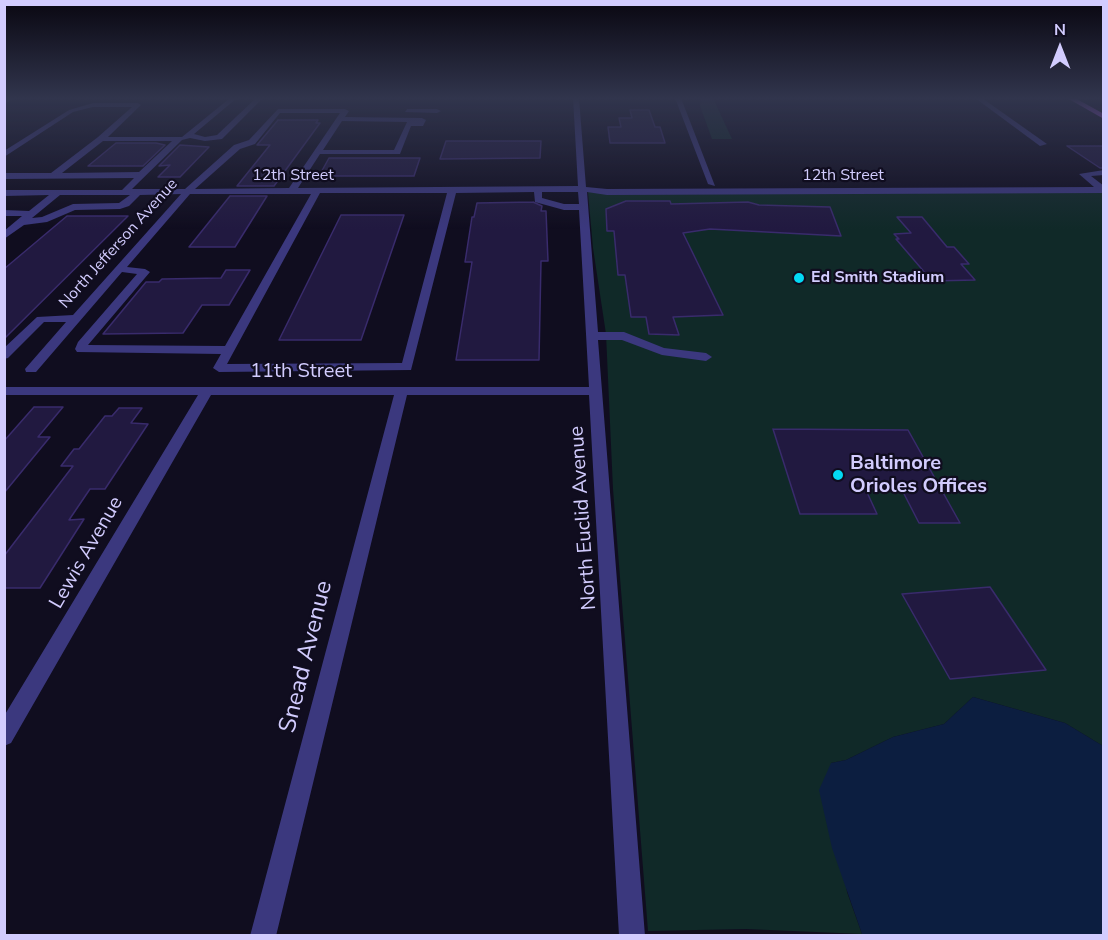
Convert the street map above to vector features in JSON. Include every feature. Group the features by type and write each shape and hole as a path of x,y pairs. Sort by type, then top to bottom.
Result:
{"street":[{"path":"4,155 24,142"},
{"path":"31,193 99,142"},
{"path":"124,192 176,142"},
{"name":"North Jefferson Avenue","path":"31,369 37,342 76,318 188,192 237,147 252,142"},
{"path":"292,191 324,142"},
{"path":"318,152 397,152 401,142"},
{"name":"North Euclid Avenue","path":"579,142 632,936"},
{"path":"695,142 712,184"},
{"path":"1092,183 1083,176 1084,172 1104,171"},
{"path":"4,176 141,175"},
{"name":"12th Street","path":"582,189 606,184 1092,183 1103,188"},
{"name":"12th Street","path":"7,194 538,189 582,189 607,192 1103,188"},
{"path":"538,189 538,200 564,207 584,207"},
{"path":"317,191 219,368 407,367 452,190"},
{"path":"4,236 57,192"},
{"path":"21,222 44,220 73,207 120,206 126,204 138,192"},
{"path":"4,213 31,214"},
{"path":"120,269 145,272 81,349 229,350"},
{"path":"4,355 37,342 41,319 76,318"},
{"path":"593,336 624,336 662,351 706,357"},
{"name":"11th Street","path":"7,394 207,391 597,391"},
{"name":"Lewis Avenue","path":"4,736 207,391"},
{"name":"Snead Avenue","path":"263,936 401,392"}],"green space":[{"path":"588,192 1103,193 1103,746 1065,723 973,697 944,724 893,737 846,760 831,763 847,892 862,934 746,929 648,931 613,489 606,334 593,248"}],"water":[{"path":"973,697 1065,723 1103,746 1103,935 862,934 832,848 819,790 831,763 846,760 893,737 944,724"}],"building":[{"path":"260,142 306,142 274,186 237,186 270,145 257,145"},
{"path":"446,142 541,142 540,158 440,159"},
{"path":"610,142 665,143 610,143"},
{"path":"116,143 165,145 143,166 88,166"},
{"path":"180,145 209,147 180,177 158,177 170,165 159,166"},
{"path":"1067,146 1104,146 1104,168 1100,168"},
{"path":"329,158 420,158 414,176 319,176"},
{"path":"230,196 267,196 235,247 189,247"},
{"path":"626,201 670,201 671,204 748,202 759,205 830,207 841,236 710,229 683,233 723,315 673,317 679,335 649,334 646,317 631,317 625,275 618,275 614,231 607,231 606,209"},
{"path":"533,202 542,206 541,211 546,211 548,261 541,261 539,360 456,360 472,262 465,262 472,217 474,217 477,203"},
{"path":"341,215 404,215 361,340 279,340"},
{"path":"67,216 128,216 4,339 4,269"},
{"path":"897,217 922,217 947,247 954,247 969,264 961,264 975,280 932,281 896,239 899,239 894,234 911,233"},
{"path":"226,270 250,270 229,305 202,305 183,333 103,334 146,282 159,282 162,279 221,278"},
{"path":"34,407 63,407 38,437 50,437 4,493 4,441"},
{"path":"119,408 142,408 131,423 148,424 105,489 90,489 69,520 84,519 40,588 4,588 4,556 73,466 61,466 74,449 79,449 105,416 112,416"},
{"name":"Baltimore Orioles Offices","path":"773,429 908,430 960,523 919,523 901,488 865,488 877,514 800,514"},
{"path":"990,587 1046,670 950,679 902,594"}],"place":[{"name":"Ed Smith Stadium","path":"799,278"},
{"name":"Baltimore Orioles Offices","path":"838,475"}]}
